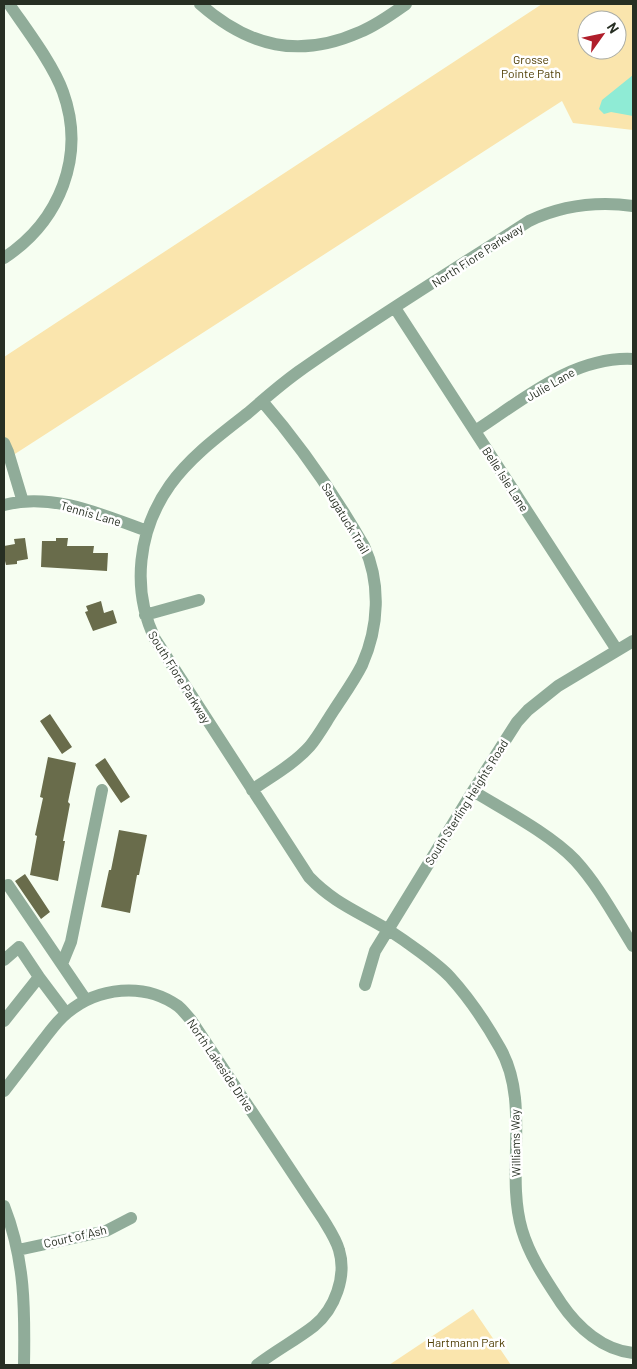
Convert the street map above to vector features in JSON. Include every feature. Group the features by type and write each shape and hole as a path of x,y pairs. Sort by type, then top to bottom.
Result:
{"street":[{"path":"4,258 32,236 52,209 60,196 70,153 69,119 62,91 54,73 9,4"},
{"path":"200,4 217,18 250,38 265,43 293,46 325,44 346,38 362,32 406,4"},
{"name":"North Fiore Parkway","path":"335,347 529,221 549,212 576,205 592,203 633,206"},
{"name":"Belle Isle Lane","path":"395,308 618,650"},
{"name":"South Fiore Parkway","path":"335,347 296,373 203,449 185,466 169,486 147,531 140,569 141,591 145,615 155,639 309,876 336,901 388,930"},
{"name":"Julie Lane","path":"475,431 564,374 586,365 633,359"},
{"name":"Saugatuck Trail","path":"252,790 288,766 310,745 362,665 369,646 376,610 373,574 364,546 312,463 262,401"},
{"path":"4,443 23,502"},
{"name":"Tennis Lane","path":"4,505 23,502 50,502 68,505 147,531"},
{"path":"145,615 199,600"},
{"name":"South Sterling Heights Road","path":"365,985 375,950 518,722 528,710 558,686 633,641"},
{"path":"62,964 71,942 102,790"},
{"path":"473,791 545,836 574,859 633,946"},
{"path":"8,885 86,1000"},
{"name":"Williams Way","path":"388,930 449,975 466,995 501,1049 508,1066 514,1096 516,1190 521,1229 530,1254 567,1311 581,1328 601,1342 633,1353"},
{"path":"4,960 19,947 66,1013"},
{"path":"4,1021 39,977"},
{"name":"North Lakeside Drive","path":"4,1091 66,1013 97,995 113,991 132,990 159,997 178,1006 191,1020 336,1241 341,1262 340,1282 335,1298 322,1319 257,1365"},
{"path":"4,1206 18,1250 23,1278 25,1314 24,1365"},
{"name":"Court of Ash","path":"18,1250 106,1231 131,1218"}],"green space":[{"name":"Grosse Pointe Path","path":"542,4 633,4 633,130 573,123 562,101 4,461 4,357"},
{"name":"Hartmann Park","path":"473,1309 511,1365 389,1365"}],"water":[{"path":"633,75 633,116 611,112 604,114 599,109 602,100"}],"building":[{"path":"25,538 28,559 17,561 17,564 6,565 4,561 4,546 15,544 14,539"},
{"path":"56,538 68,538 67,546 94,546 93,553 108,553 107,571 41,567 42,541 56,541"},
{"path":"101,601 104,613 113,610 117,623 93,631 85,612 88,611 86,606"},
{"path":"50,714 72,747 62,754 40,721"},
{"path":"48,757 76,763 68,802 70,804 58,881 30,875 37,836 35,835 43,798 40,797"},
{"path":"105,758 130,797 121,803 95,765"},
{"path":"119,830 147,835 130,913 101,907"},
{"path":"25,874 50,912 41,919 15,881"}]}
